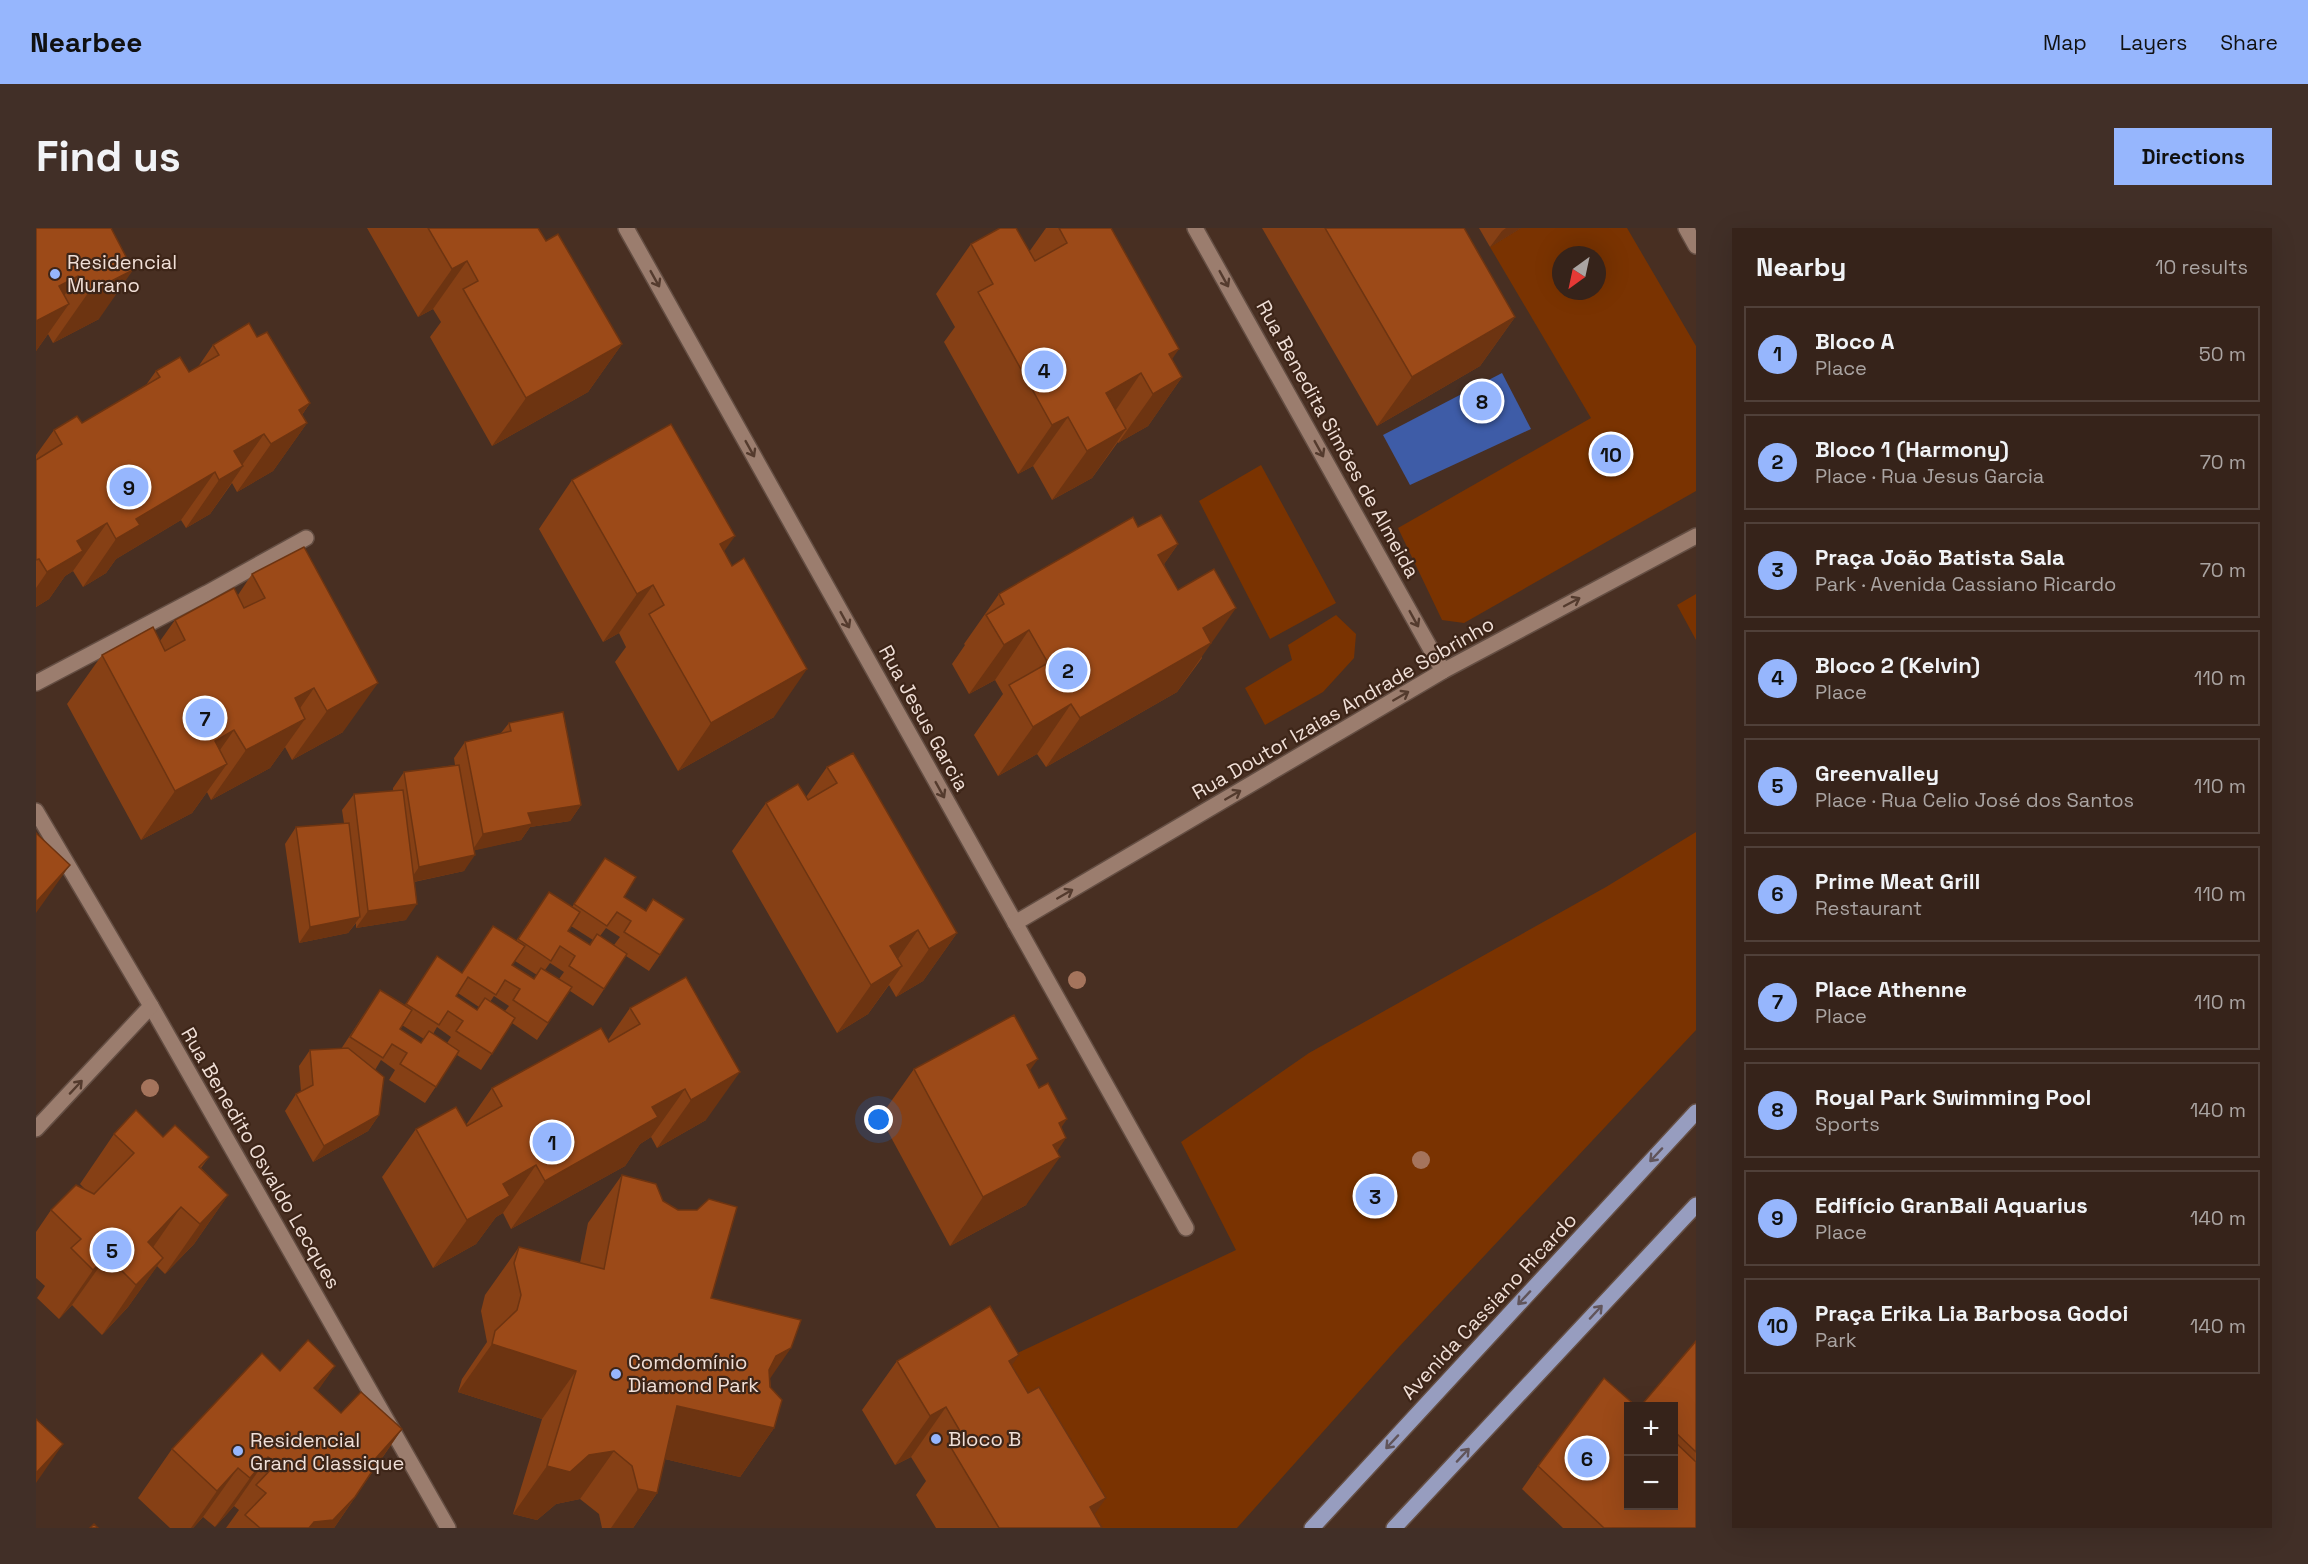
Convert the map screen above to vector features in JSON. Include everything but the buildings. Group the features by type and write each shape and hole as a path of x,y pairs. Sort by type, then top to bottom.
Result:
{"main road":[{"name":"Avenida Cassiano Ricardo","path":"1312,1528 1696,1112"},
{"path":"1394,1528 1696,1205"}],"street":[{"name":"Rua Jesus Garcia","path":"626,228 1186,1228"},
{"name":"Rua Benedita Simões de Almeida","path":"1195,228 1443,671"},
{"path":"1686,228 1696,246"},
{"name":"Rua Doutor Izaias Andrade Sobrinho","path":"1015,923 1443,671 1696,536"},
{"path":"36,683 306,538"},
{"name":"Rua Benedito Osvaldo Lecques","path":"36,811 151,1006 448,1528"},
{"path":"36,1130 151,1006"}],"shaded area":[{"path":"1521,228 1627,228 1696,346 1696,491 1464,623 1442,620 1398,528 1591,418 1490,247"},
{"path":"1261,465 1336,603 1270,639 1199,501"},
{"path":"1696,594 1696,640 1677,605"},
{"path":"1336,615 1356,634 1354,658 1323,692 1265,725 1245,688 1292,660 1288,645"},
{"path":"1696,832 1696,1030 1397,1349 1237,1528 1063,1528 975,1373 1236,1250 1181,1142 1309,1053 1606,887"}],"water":[{"path":"1502,373 1531,429 1410,485 1383,435"}],"place":[{"name":"Residencial Murano","path":"55,274"},
{"name":"Bloco 2 (Kelvin)","path":"1044,370"},
{"name":"Royal Park Swimming Pool","path":"1482,401"},
{"name":"Praça Erika Lia Barbosa Godoi","path":"1611,454"},
{"name":"Edifício GranBali Aquarius","path":"129,487"},
{"name":"Bloco 1 (Harmony)","path":"1068,670"},
{"name":"Place Athenne","path":"205,718"},
{"name":"Bloco A","path":"552,1142"},
{"name":"Praça João Batista Sala","path":"1375,1196"},
{"name":"Greenvalley","path":"112,1250"},
{"name":"Comdomínio Diamond Park","path":"616,1374"},
{"name":"Bloco B","path":"936,1439"},
{"name":"Residencial Grand Classique","path":"238,1451"},
{"name":"Prime Meat Grill","path":"1587,1458"}]}
